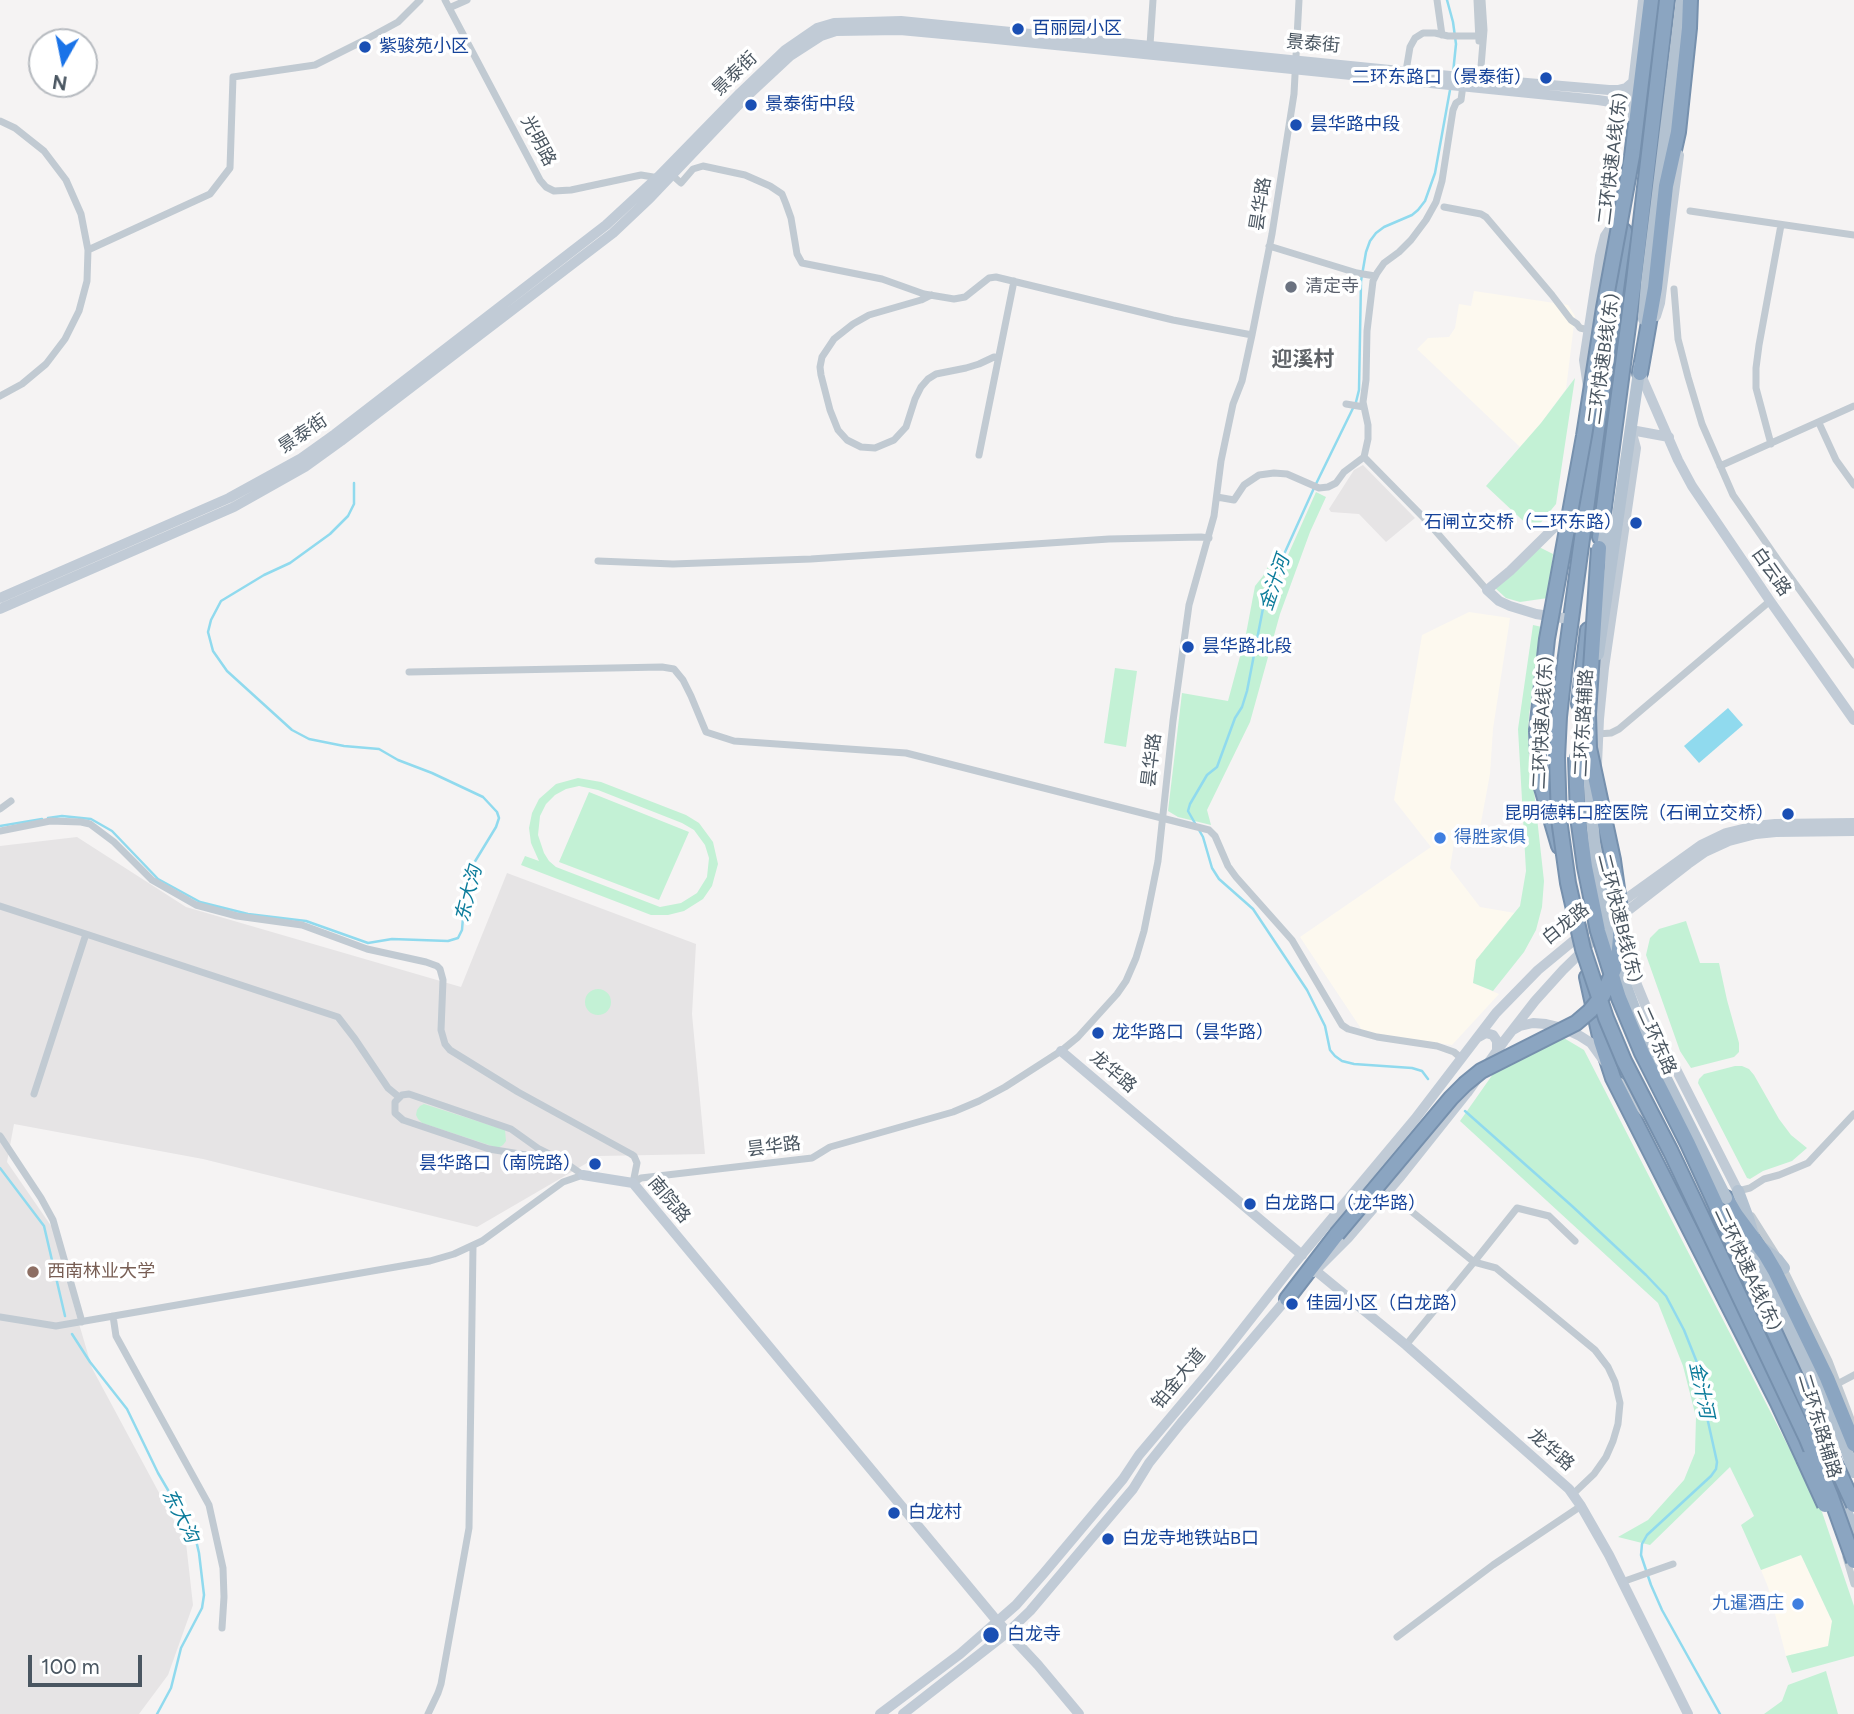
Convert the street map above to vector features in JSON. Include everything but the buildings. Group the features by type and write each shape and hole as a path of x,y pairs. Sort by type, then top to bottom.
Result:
{"highway":[{"name":"二环快速A线(东)","path":"1651,0 1619,278 1560,700 1557,793 1566,870 1585,956 1611,1032 1807,1439 1854,1561"},
{"name":"二环快速B线(东)","path":"1667,0 1634,281 1579,701 1576,778 1583,854 1602,944 1632,1032 1688,1144 1854,1505"},
{"path":"1640,373 1655,288 1666,186 1678,132 1690,0"},
{"path":"1565,866 1542,788 1537,731 1547,639 1632,156"},
{"path":"1287,1299 1337,1234 1451,1098 1481,1071 1576,1023 1603,995 1614,970 1618,960 1620,937 1619,910 1607,827 1589,748 1588,714 1598,548"},
{"path":"1583,950 1595,1019 1608,1067 1778,1404 1854,1570"},
{"path":"1727,1197 1739,1220 1775,1271 1821,1366 1854,1444"}],"main road":[{"path":"1623,446 1637,275 1673,0"},
{"path":"1623,446 1631,430 1640,373 1647,283 1682,0"},
{"name":"二环东路","path":"1623,446 1612,523 1590,734 1589,776 1600,885 1615,951 1636,1016 1654,1057 1727,1197 1821,1388 1854,1472"},
{"name":"二环东路","path":"1727,1197 1803,1374 1830,1468 1854,1532"},
{"path":"1754,1240 1784,1268"},
{"path":"1754,1240 1765,1275"},
{"path":"1794,1397 1830,1468"}],"street":[{"path":"88,250 209,194 230,167 233,77 315,65 398,22 420,0"},
{"name":"光明路","path":"444,0 546,187 554,191 571,190 641,175 665,179"},
{"path":"449,8 467,0"},
{"path":"1150,46 1153,0"},
{"name":"昙华路","path":"633,1183 641,1178 812,1158 830,1147 966,1107 1061,1051 1078,1037 1126,981 1144,931 1158,861 1161,817 1189,605 1214,516 1221,461 1233,404 1242,381 1269,246 1294,94 1300,0"},
{"path":"1437,0 1445,35"},
{"path":"1477,79 1479,0"},
{"path":"1477,79 1484,30 1479,0"},
{"path":"1595,442 1625,205 1629,115 1643,0"},
{"path":"1640,373 1660,303 1696,0"},
{"name":"景泰街","path":"0,598 229,498 300,459 665,179 740,93 785,50 817,28 834,23 901,21 1150,46 1607,101 1617,103 1629,115"},
{"name":"景泰街","path":"0,608 233,507 305,467 612,233 746,97 790,56 821,36 836,31 900,30 1406,71 1438,79"},
{"path":"1406,71 1410,47 1415,38 1423,33 1479,36"},
{"name":"景泰街","path":"1461,82 1477,79 1618,90 1633,82"},
{"path":"1217,497 1234,500 1244,485 1259,475 1274,473 1287,474 1320,488 1328,487 1364,457 1368,439 1364,407 1372,275 1411,240 1436,202 1453,110 1461,100 1461,82"},
{"path":"0,121 15,128 44,151 66,180 81,214 88,250 87,281 82,301 65,339 46,364 22,384 0,396"},
{"path":"665,179 681,183 693,169 704,166 746,175 770,186 782,194 791,218 797,254 802,263 882,279 932,295 959,299 971,294 989,278 996,277 1172,320 1252,335"},
{"path":"1595,442 1584,360 1605,236 1625,205"},
{"path":"1444,208 1486,217 1570,320 1580,328 1589,330"},
{"path":"1690,211 1854,235"},
{"path":"1770,444 1756,388 1756,368 1781,225"},
{"path":"1269,246 1357,273 1372,275"},
{"path":"979,455 1014,281"},
{"path":"1674,289 1678,339 1702,424 1733,495 1854,665"},
{"path":"932,295 869,315 853,324 834,340 822,357 821,375 830,410 838,430 847,440 868,448 894,440 906,427 915,398 928,379 936,374 998,358"},
{"name":"白云路","path":"1640,373 1692,486 1854,720"},
{"path":"1346,404 1364,407"},
{"path":"1720,466 1854,406"},
{"path":"1819,423 1836,460 1854,485"},
{"path":"1631,430 1669,437"},
{"name":"二环东路辅路","path":"1631,430 1636,448 1604,668 1598,734 1599,812 1616,913 1633,972 1653,1024 1727,1197 1784,1268 1839,1383 1854,1427"},
{"name":"二环东路辅路","path":"1595,442 1559,699 1556,762 1558,816 1579,935 1610,1026 1785,1375 1794,1397 1818,1483 1854,1584"},
{"path":"1364,457 1499,601 1536,614 1569,619"},
{"path":"1487,590 1510,571 1588,493"},
{"path":"598,561 673,564 783,560 1109,539 1209,538"},
{"path":"1598,734 1619,729 1770,601"},
{"path":"409,672 662,667 674,669 687,688 706,732 734,741 906,753 1209,830 1215,836 1228,866 1236,877 1292,940 1342,1025 1377,1037 1437,1046 1454,1052 1461,1058"},
{"path":"0,809 11,801"},
{"path":"0,831 50,821 90,824 114,842 152,880 196,905 237,916 302,925 368,949 437,966 442,976 440,1030 450,1050 518,1092 634,1156 637,1163 633,1183"},
{"name":"白龙路","path":"1497,1051 1544,991 1616,913 1692,851 1726,834 1755,826 1854,823"},
{"name":"白龙路","path":"1476,1038 1528,979 1579,935 1705,852 1729,841 1756,834 1854,831"},
{"path":"0,906 338,1017 388,1088 399,1097"},
{"path":"34,1094 86,934"},
{"path":"1511,1032 1520,1026 1533,1023 1546,1024 1568,1030 1591,1043 1665,1138"},
{"path":"1476,1038 1482,1034 1493,1035 1497,1041 1497,1051"},
{"name":"铂金大道","path":"880,1714 960,1654 1016,1605 1045,1573 1415,1119 1476,1038"},
{"name":"龙华路","path":"1061,1051 1302,1255"},
{"name":"铂金大道","path":"903,1714 1008,1632 1030,1611 1133,1489 1158,1451 1181,1423 1287,1299 1348,1238 1401,1175 1497,1051"},
{"path":"563,1161 489,1149 403,1121 394,1110 395,1102 406,1094 413,1095 511,1129 539,1149 563,1161 583,1175"},
{"path":"1727,1197 1764,1179 1808,1163 1854,1114"},
{"path":"0,1136 53,1220 82,1322"},
{"path":"0,1317 56,1326 430,1261 473,1246 563,1182 583,1175"},
{"name":"南院路","path":"583,1175 633,1183 997,1621 1079,1714"},
{"path":"1406,1345 1517,1208 1549,1216 1576,1241"},
{"path":"1411,1211 1474,1262 1496,1268 1595,1350 1608,1367 1620,1403 1618,1424 1606,1457 1594,1474 1573,1494"},
{"path":"428,1714 440,1684 468,1528 473,1246"},
{"name":"龙华路","path":"1316,1270 1406,1345 1573,1494 1609,1556 1688,1714"},
{"path":"113,1316 116,1336 209,1505 223,1568 222,1628"},
{"path":"1839,1383 1854,1375"},
{"path":"1148,1444 1153,1451 1158,1451"},
{"path":"1397,1637 1493,1565 1581,1506"},
{"path":"1622,1582 1674,1564"}],"shaded area":[{"path":"1474,291 1568,305 1575,316 1566,389 1520,447 1417,349 1428,338 1449,337 1455,328 1459,304 1471,306"},
{"path":"1363,465 1415,518 1386,542 1359,514 1331,512 1329,509 1354,470"},
{"name":"得胜家俱","path":"1469,612 1510,618 1493,729 1490,774 1480,828 1457,825 1450,868 1480,907 1515,913 1476,960 1473,983 1499,994 1452,1045 1364,1033 1300,937 1431,847 1394,800 1422,635"},
{"name":"西南林业大学","path":"77,837 186,907 461,987 507,873 696,944 692,1014 705,1154 599,1156 477,1227 203,1159 14,1124 7,1162 56,1233 92,1368 186,1543 193,1605 168,1675 139,1714 0,1714 0,846"},
{"name":"九暹酒庄","path":"1801,1555 1832,1621 1829,1646 1786,1656 1761,1570"}],"green space":[{"path":"1575,378 1556,504 1534,531 1486,486 1541,423"},
{"path":"1316,492 1326,497 1280,614 1250,722 1207,810 1211,825 1178,817 1168,811 1182,693 1228,701 1246,634 1255,586 1272,559 1284,564"},
{"path":"1539,547 1553,554 1548,598 1520,602 1506,598 1495,588"},
{"path":"1533,625 1542,627 1528,736 1544,881 1542,907 1536,930 1524,952 1493,991 1473,983 1476,960 1520,906 1526,871 1518,729"},
{"path":"1115,668 1137,671 1126,747 1104,743"},
{"path":"578,778 601,782 686,815 699,823 713,842 718,864 712,886 703,899 684,911 651,915 521,865 525,856 539,861 531,843 529,828 532,813 539,799 556,784","holes":["579,786 598,790 694,830 705,845 709,858 707,877 697,893 681,903 660,907 556,867 549,861 538,835 540,816 546,804 566,789"]},
{"path":"589,792 689,832 659,900 559,862"},
{"path":"1686,921 1700,963 1719,963 1739,1043 1739,1052 1734,1057 1691,1068 1680,1051 1646,955 1650,938 1659,929"},
{"path":"598,989 607,993 611,1002 607,1011 598,1015 589,1011 585,1002 589,993"},
{"path":"1557,1034 1584,1050 1822,1512 1854,1606 1854,1656 1792,1673 1786,1656 1828,1646 1832,1621 1801,1555 1761,1570 1741,1525 1754,1516 1730,1467 1650,1545 1618,1537 1648,1520 1684,1480 1695,1453 1696,1417 1683,1366 1658,1303 1460,1121 1500,1064"},
{"path":"1735,1066 1749,1069 1779,1119 1791,1135 1807,1148 1792,1161 1763,1171 1750,1179 1747,1178 1698,1083 1704,1074"},
{"path":"424,1104 505,1130 506,1141 498,1148 422,1123 416,1115 417,1110"},
{"path":"1826,1671 1838,1714 1764,1714 1782,1701 1788,1685"}],"water":[{"path":"1728,708 1743,725 1699,763 1684,746"}],"waterway":[{"name":"金汁河","path":"1447,0 1456,44 1453,73"},
{"name":"金汁河","path":"1196,825 1188,811 1190,804 1207,775 1217,767 1235,718 1242,707 1265,598 1356,402 1359,390 1361,281 1366,252 1376,233 1412,215 1425,201 1435,173 1450,90"},
{"name":"东大沟","path":"48,818 62,816 91,819 112,831 158,879 200,902 248,914 306,921 368,943 392,939 448,941 458,938 462,930 465,892 471,868 496,827 499,818 497,812 483,797 379,749 309,739 292,730 227,671 213,651 208,632 221,601 290,563 330,534 348,516 354,504 354,483"},
{"name":"东大沟","path":"0,826 42,819"},
{"name":"金汁河","path":"1199,830 1212,868 1219,879 1253,909 1307,990 1325,1026 1330,1050 1335,1056 1354,1064 1412,1068 1422,1071 1428,1079"},
{"name":"金汁河","path":"1465,1111 1646,1275 1666,1296 1684,1330 1698,1365 1717,1462 1716,1469 1647,1535 1642,1544 1641,1555 1662,1610 1720,1714"},
{"name":"东大沟","path":"0,1168 44,1226 65,1316"},
{"name":"东大沟","path":"72,1334 127,1409 158,1473 195,1536 199,1553 204,1595 202,1608 181,1648 171,1688 157,1714"}],"place":[{"name":"百丽园小区","path":"1018,29"},
{"name":"紫骏苑小区","path":"365,47"},
{"name":"二环东路口（景泰街）","path":"1546,78"},
{"name":"景泰街中段","path":"751,105"},
{"name":"昙华路中段","path":"1296,125"},
{"name":"清定寺","path":"1291,287"},
{"name":"石闸立交桥（二环东路）","path":"1636,523"},
{"name":"昙华路北段","path":"1188,647"},
{"name":"昆明德韩口腔医院（石闸立交桥）","path":"1788,814"},
{"name":"得胜家俱","path":"1440,838"},
{"name":"龙华路口（昙华路）","path":"1098,1033"},
{"name":"昙华路口（南院路）","path":"595,1164"},
{"name":"白龙路口（龙华路）","path":"1250,1204"},
{"name":"西南林业大学","path":"33,1272"},
{"name":"佳园小区（白龙路）","path":"1292,1304"},
{"name":"白龙村","path":"894,1513"},
{"name":"白龙寺地铁站B口","path":"1108,1539"},
{"name":"九暹酒庄","path":"1798,1604"},
{"name":"白龙寺","path":"991,1635"}],"district":[{"name":"迎溪村","path":"1303,360"}]}
